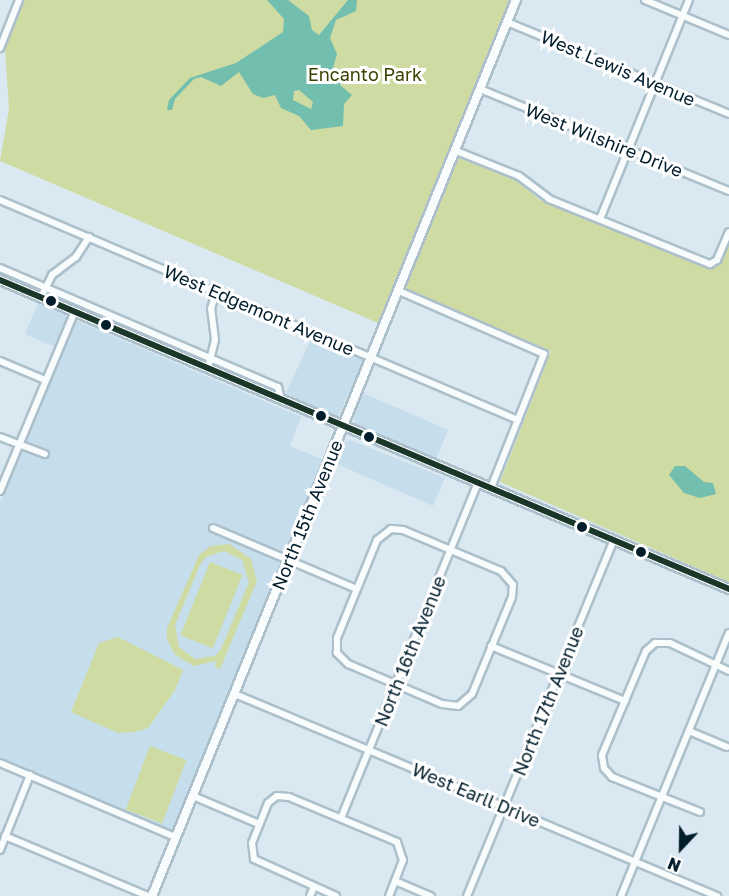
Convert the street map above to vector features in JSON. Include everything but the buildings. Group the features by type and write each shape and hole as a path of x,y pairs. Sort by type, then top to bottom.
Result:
{"street":[{"path":"0,48 19,0"},
{"name":"North 15th Avenue","path":"150,896 235,694 516,0"},
{"path":"645,0 729,35"},
{"path":"600,219 689,0"},
{"name":"West Lewis Avenue","path":"507,22 729,114"},
{"name":"West Wilshire Drive","path":"480,89 729,191"},
{"path":"454,150 519,176 540,194 714,264 729,232"},
{"name":"West Edgemont Avenue","path":"0,200 518,420"},
{"path":"41,297 45,286 59,268 76,257 88,237"},
{"path":"0,268 278,387 281,400"},
{"path":"0,280 729,589"},
{"path":"208,368 215,340 211,309 216,291"},
{"path":"399,291 544,354 491,488"},
{"path":"0,491 75,311"},
{"path":"0,361 45,380"},
{"path":"0,437 45,454"},
{"name":"North 16th Avenue","path":"341,818 478,483"},
{"path":"213,528 357,589"},
{"path":"391,529 403,530 452,550 501,571 510,580 513,593 469,699 458,706 442,704 348,664 337,653 337,638 377,540 391,529"},
{"name":"North 17th Avenue","path":"467,896 615,540"},
{"path":"621,896 729,633"},
{"path":"700,812 612,777 604,768 602,755 646,651 655,643 670,643 729,671"},
{"path":"491,646 625,701"},
{"name":"West Earll Drive","path":"235,694 717,896"},
{"path":"689,730 727,747"},
{"path":"0,763 175,837"},
{"path":"0,850 30,775"},
{"path":"193,796 259,824"},
{"path":"336,896 254,859 252,843 268,803 277,796 290,797 401,847 403,860 389,896"},
{"path":"5,836 150,896"},
{"path":"395,881 431,896"},
{"path":"310,896 314,887"}],"shaded area":[{"path":"267,0 288,0 309,16 312,30 319,35 348,0 357,0 356,11 336,20 330,38 337,54 333,68 341,86 352,95 344,104 343,126 311,130 299,116 281,108 275,95 263,98 253,94 239,72 221,86 201,77 194,79 175,99 172,110 167,110 169,100 190,78 236,63 283,32 284,19","holes":["299,90 313,102 311,109 293,100 294,91"]},
{"path":"38,304 301,417 290,446 324,460 175,828 170,830 0,759 0,503 62,350 25,334"},
{"path":"312,337 364,361 337,418 285,394"},
{"path":"363,393 448,430 436,459 356,425 354,417"},
{"path":"350,440 445,478 433,506 335,463 343,443"},
{"path":"675,466 685,466 704,482 713,483 716,494 700,498 684,493 669,475"}],"green space":[{"name":"Encanto Park","path":"21,0 509,0 378,323 0,161 9,109 5,49"},
{"path":"459,156 517,181 540,200 709,267 716,266 729,236 729,582 500,482 551,351 405,289"},
{"path":"229,544 251,559 257,581 220,669 215,667 216,661 194,666 175,655 167,639 167,628 199,555 211,546","holes":["224,551 242,560 249,582 221,649 215,656 195,659 179,647 175,625 200,565 206,557"]},
{"path":"210,562 242,575 213,648 180,635"},
{"path":"118,637 183,670 175,690 148,728 134,732 118,733 71,712 99,643"},
{"path":"150,746 186,760 162,823 126,809"}],"transit line":[{"path":"0,280 729,589"}]}
